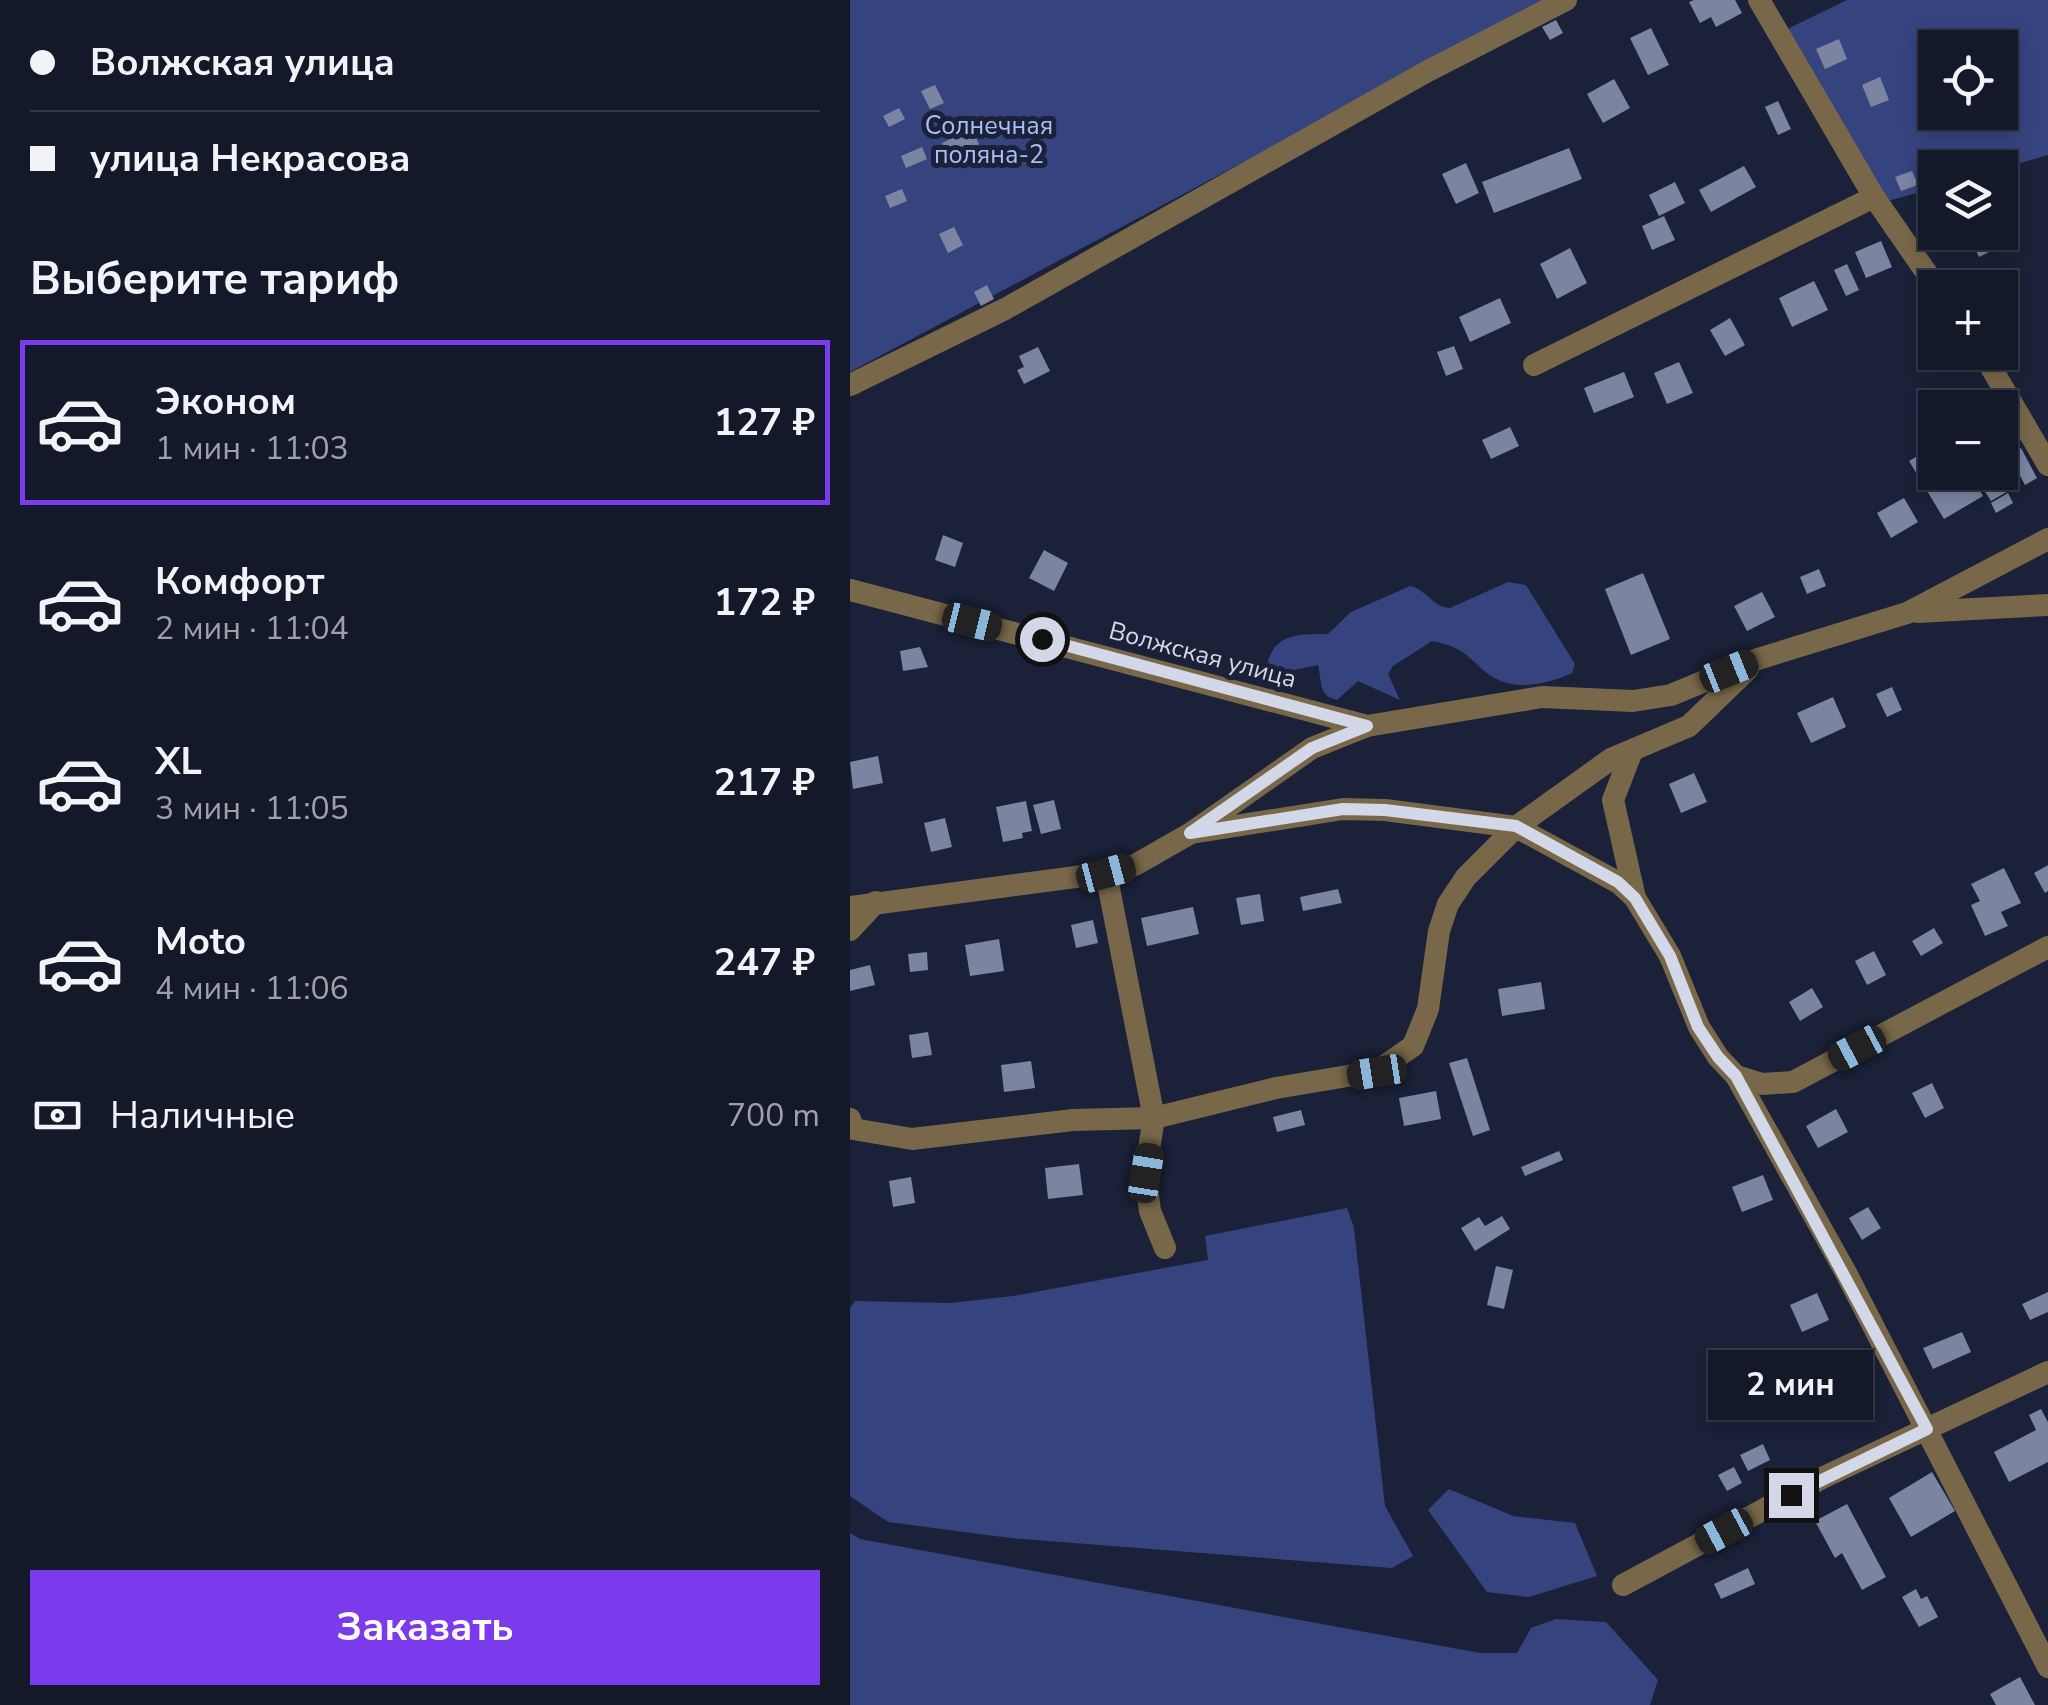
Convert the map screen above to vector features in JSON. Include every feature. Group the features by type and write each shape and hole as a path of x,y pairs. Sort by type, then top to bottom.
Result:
{"street":[{"path":"850,385 1005,309 1426,72 1566,0"},
{"path":"1759,0 1874,197 1925,270"},
{"path":"1534,365 1874,197"},
{"path":"1993,370 2048,465"},
{"path":"850,907 1106,873 1135,865 1190,833 1312,748 1367,726 1542,696 1607,701 1671,695 1758,660 1907,613 2048,539"},
{"name":"Волжская улица","path":"850,590 1367,726"},
{"path":"1907,613 2048,605"},
{"path":"851,1126 912,1140 1074,1120 1154,1118 1276,1088 1377,1072 1413,1046 1428,1009 1439,932 1448,904 1466,877 1516,826 1610,759 1689,726 1758,660"},
{"path":"1632,751 1613,800 1635,898"},
{"path":"1190,833 1343,809 1385,810 1516,826 1618,882 1635,898 1670,956 1698,1027 1736,1076 1927,1429 2048,1667"},
{"path":"1106,873 1154,1118 1146,1173 1150,1211 1164,1248"},
{"path":"850,930 876,902"},
{"path":"1736,1076 1762,1084 1794,1082 2048,947"},
{"path":"1623,1585 1824,1477 2048,1372"}],"green space":[{"name":"Солнечная поляна-2","path":"850,0 1547,0 850,372"},
{"path":"1847,0 2048,0 2048,155 2018,164 2018,150 1918,150 1918,193 1888,201 1783,31"},
{"path":"1508,582 1526,585 1575,664 1572,673 1537,684 1509,684 1491,676 1457,649 1432,641 1393,666 1388,674 1400,700 1358,681 1337,700 1331,698 1322,687 1318,665 1275,674 1266,670 1280,642 1296,636 1328,634 1351,612 1410,586 1438,605 1450,608"},
{"path":"1347,1208 1354,1228 1385,1506 1413,1556 1392,1568 1010,1538 888,1522 850,1496 850,1308 855,1301 950,1303 1013,1296 1208,1260 1205,1236"},
{"path":"1449,1489 1513,1516 1575,1523 1597,1576 1529,1597 1487,1592 1428,1510"},
{"path":"850,1533 860,1539 1480,1653 1517,1653 1531,1628 1556,1619 1606,1622 1658,1680 1650,1705 850,1705"}],"building":[{"path":"1735,0 1742,13 1716,27 1711,17 1700,23 1689,2"},
{"path":"1556,20 1563,33 1550,40 1542,27"},
{"path":"1651,28 1669,65 1648,75 1630,38"},
{"path":"1839,39 1847,59 1825,69 1816,49"},
{"path":"1880,77 1889,100 1871,107 1862,85"},
{"path":"1614,79 1630,108 1603,123 1587,94"},
{"path":"935,85 944,103 930,109 921,91"},
{"path":"1778,101 1791,129 1778,135 1765,107"},
{"path":"899,108 905,119 889,127 883,116"},
{"path":"963,133 966,140 975,136 979,144 950,158 942,143"},
{"path":"922,147 927,159 906,168 901,156"},
{"path":"1569,148 1582,179 1494,213 1482,182"},
{"path":"1466,163 1479,193 1456,204 1442,174"},
{"path":"1744,166 1756,187 1711,212 1699,190"},
{"path":"1912,171 1918,185 1901,191 1895,177"},
{"path":"1675,182 1685,203 1659,216 1649,195"},
{"path":"902,189 907,201 890,208 885,196"},
{"path":"1664,216 1675,240 1652,250 1642,226"},
{"path":"954,227 963,245 948,253 939,234"},
{"path":"1881,241 1892,267 1866,278 1855,252"},
{"path":"1570,248 1587,283 1557,299 1540,264"},
{"path":"1847,264 1859,290 1846,296 1834,270"},
{"path":"1814,281 1828,310 1792,327 1779,298"},
{"path":"987,285 994,299 981,306 974,292"},
{"path":"1500,298 1511,323 1470,342 1459,317"},
{"path":"1730,318 1745,345 1725,356 1710,330"},
{"path":"1454,346 1463,369 1446,376 1437,352"},
{"path":"1038,347 1050,371 1024,384 1017,370 1024,367 1019,356"},
{"path":"1679,362 1693,393 1667,404 1654,373"},
{"path":"1624,372 1634,397 1594,413 1584,388"},
{"path":"1510,427 1519,446 1491,459 1482,440"},
{"path":"2021,448 2037,478 2025,485 2018,472"},
{"path":"1918,456 1918,476 1909,461"},
{"path":"1926,490 1980,490 1983,496 1944,519"},
{"path":"1984,490 2010,490 1991,501"},
{"path":"2008,493 2013,503 1996,513 1991,503"},
{"path":"1904,498 1918,522 1891,538 1877,513"},
{"path":"943,535 963,543 955,567 935,560"},
{"path":"1044,550 1068,563 1054,591 1029,578"},
{"path":"1819,569 1826,586 1807,594 1800,577"},
{"path":"1643,573 1670,639 1631,655 1605,589"},
{"path":"1762,592 1775,617 1747,631 1734,606"},
{"path":"920,647 928,667 903,671 900,651"},
{"path":"1892,687 1902,710 1887,717 1876,694"},
{"path":"1833,697 1846,727 1811,743 1797,713"},
{"path":"878,756 883,783 853,789 850,762"},
{"path":"1694,773 1707,802 1681,813 1669,784"},
{"path":"1054,800 1061,829 1041,834 1033,805"},
{"path":"1026,801 1032,831 1022,833 1023,838 1003,842 996,807"},
{"path":"945,818 952,847 931,852 924,823"},
{"path":"2048,865 2048,891 2045,893 2034,873"},
{"path":"2004,868 2021,903 2001,912 2008,926 1985,936 1971,905 1980,901 1971,884"},
{"path":"1338,889 1342,903 1303,911 1300,897"},
{"path":"1260,894 1264,921 1241,925 1236,898"},
{"path":"1193,907 1199,934 1147,946 1141,918"},
{"path":"1093,920 1098,943 1076,948 1071,925"},
{"path":"1934,928 1943,943 1921,956 1912,941"},
{"path":"999,939 1004,971 970,976 965,945"},
{"path":"1874,951 1886,975 1867,985 1855,961"},
{"path":"927,952 928,970 910,972 908,954"},
{"path":"870,965 875,985 850,991 850,970"},
{"path":"1541,982 1545,1009 1502,1016 1498,989"},
{"path":"1812,988 1823,1007 1800,1021 1789,1002"},
{"path":"928,1032 932,1055 912,1058 909,1035"},
{"path":"1467,1058 1490,1130 1473,1136 1449,1063"},
{"path":"1031,1061 1035,1088 1004,1092 1001,1065"},
{"path":"1932,1083 1944,1108 1925,1118 1912,1093"},
{"path":"1436,1091 1441,1119 1404,1126 1399,1098"},
{"path":"1836,1109 1848,1132 1818,1148 1806,1126"},
{"path":"1301,1110 1305,1125 1277,1132 1273,1117"},
{"path":"1559,1151 1563,1160 1525,1176 1521,1167"},
{"path":"1079,1164 1083,1195 1048,1199 1045,1168"},
{"path":"1763,1175 1773,1200 1742,1212 1732,1187"},
{"path":"911,1177 915,1203 893,1207 889,1181"},
{"path":"1868,1207 1881,1228 1862,1240 1849,1218"},
{"path":"1502,1216 1510,1229 1475,1251 1461,1228 1479,1217 1485,1226"},
{"path":"1496,1266 1513,1270 1504,1309 1487,1305"},
{"path":"2048,1292 2048,1312 2030,1320 2022,1304"},
{"path":"1817,1293 1829,1320 1802,1332 1790,1305"},
{"path":"1962,1332 1971,1352 1933,1369 1923,1348"},
{"path":"2041,1409 2048,1422 2048,1462 2009,1482 1994,1452 2036,1430 2029,1415"},
{"path":"1763,1444 1770,1460 1748,1471 1740,1455"},
{"path":"1734,1467 1742,1483 1727,1491 1718,1475"},
{"path":"1932,1472 1955,1511 1911,1537 1889,1498"},
{"path":"1847,1504 1886,1577 1862,1590 1842,1553 1835,1558 1815,1521"},
{"path":"1748,1568 1755,1584 1721,1599 1714,1584"},
{"path":"1916,1589 1921,1599 1927,1596 1938,1617 1919,1627 1902,1597"},
{"path":"2020,1677 2035,1705 1996,1705 1990,1694"}],"route":[{"path":"1042,639 1367,726 1312,748 1190,833 1343,809 1385,810 1516,826 1618,882 1635,898 1670,956 1698,1027 1736,1076 1927,1429 1791,1495"}]}
